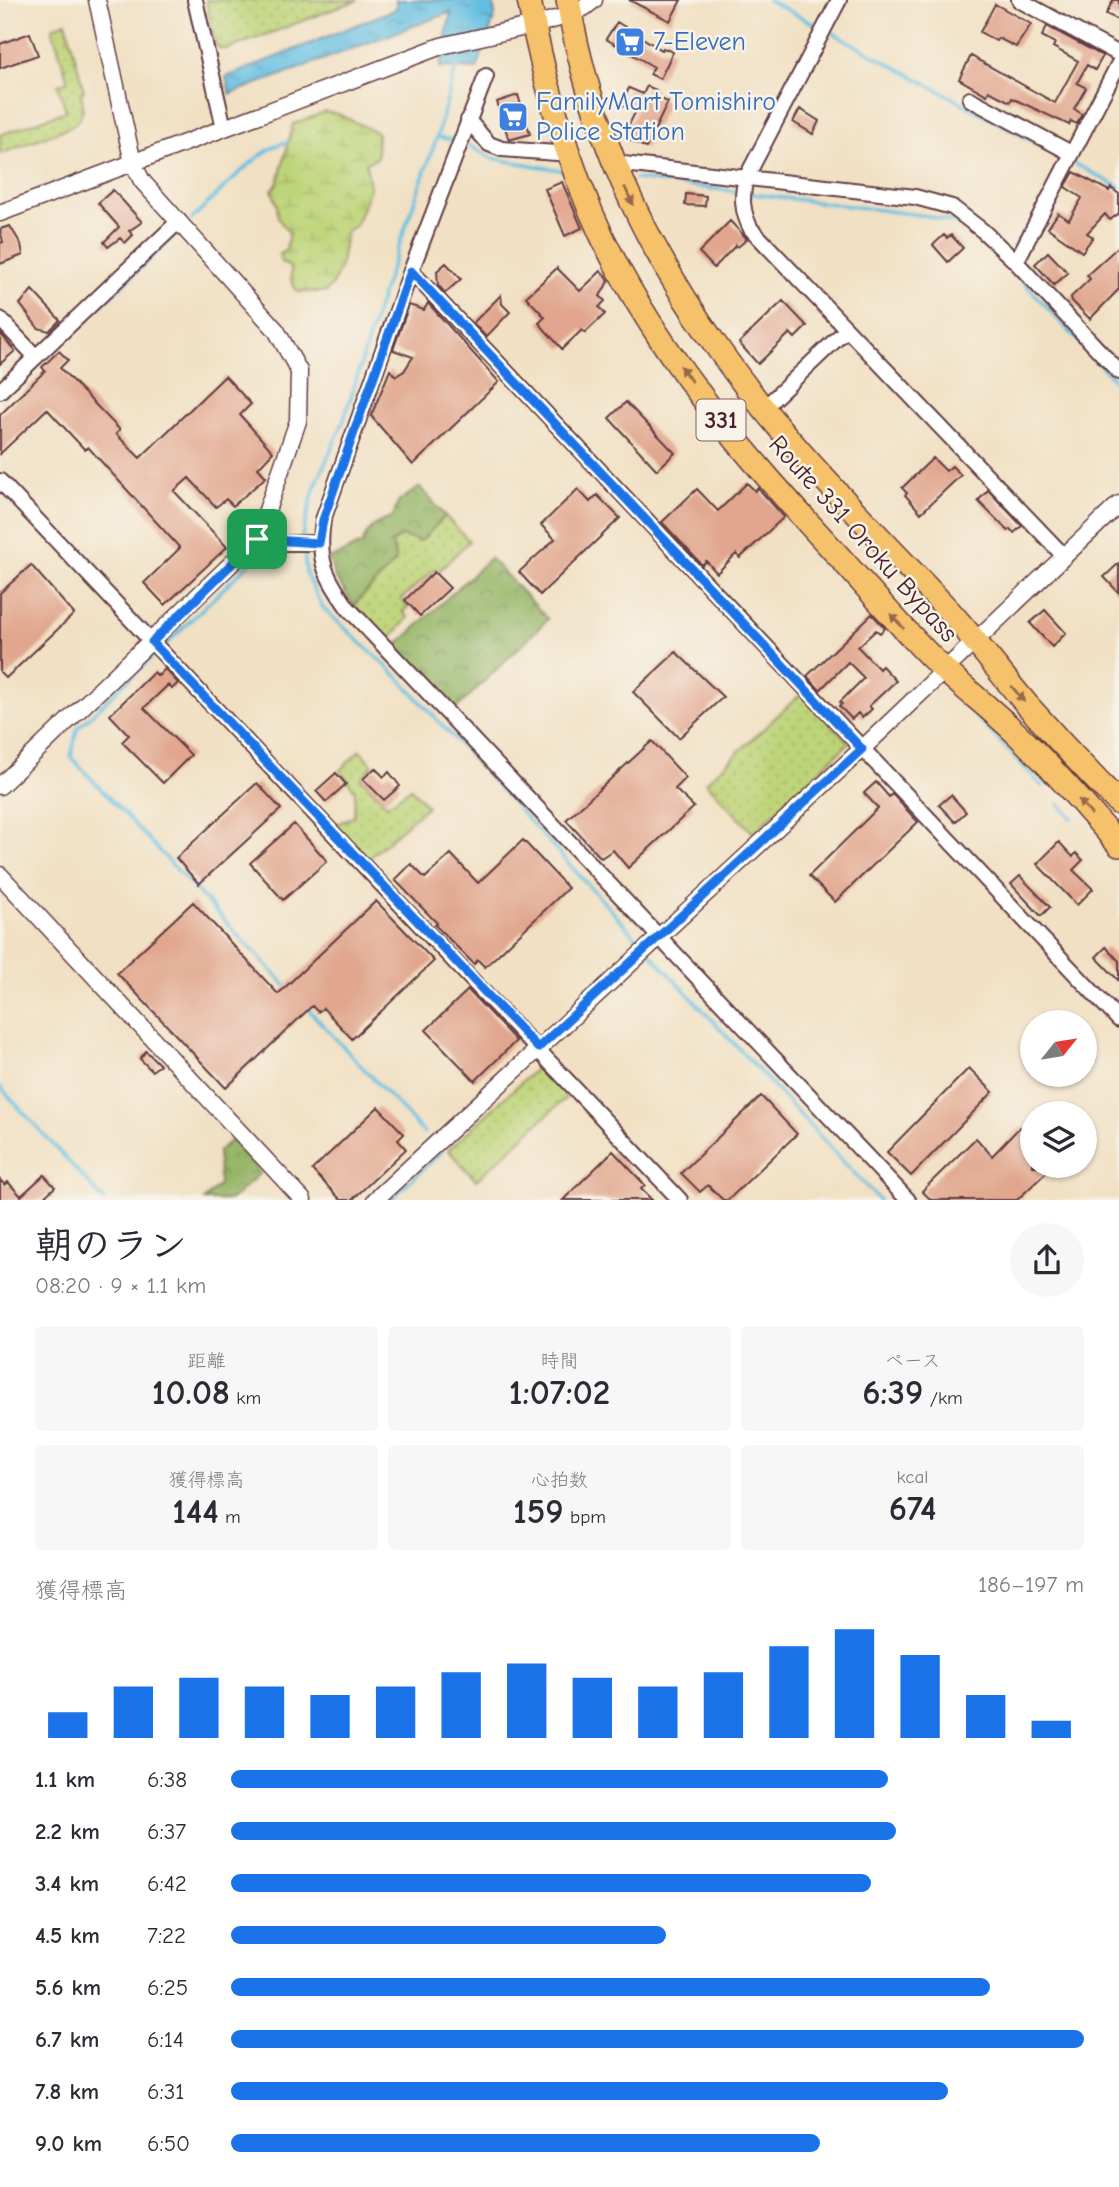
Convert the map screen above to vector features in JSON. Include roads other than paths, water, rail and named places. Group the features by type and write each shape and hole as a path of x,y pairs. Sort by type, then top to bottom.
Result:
{"highway":[{"name":"Route 331 Oroku Bypass","path":"529,0 542,63 570,154 613,259 657,333 750,457 790,504 944,670 1018,734 1119,845"},
{"name":"Route 331 Oroku Bypass","path":"569,7 585,78 615,163 634,207 669,272 717,348 764,408 975,642 1028,706 1119,803"}],"street":[{"path":"0,786 257,539 298,421 299,371 276,330 142,181 133,163 97,0"},
{"path":"195,0 223,128"},
{"path":"0,213 441,46 534,25 569,7 585,7 594,0"},
{"path":"839,0 746,180 743,201 745,218 751,229 846,330 1064,556"},
{"path":"1018,0 1119,54"},
{"path":"1016,262 1119,63"},
{"path":"486,76 411,271 323,520 319,543 323,566 332,586 348,608 908,1200"},
{"path":"970,99 1071,152"},
{"path":"467,125 489,144 502,149 570,154"},
{"path":"615,163 930,200 952,207 970,219 1016,262 1119,372"},
{"path":"0,391 179,221"},
{"path":"411,271 1119,1020"},
{"path":"0,319 36,357"},
{"path":"764,408 846,330"},
{"path":"0,481 680,1200"},
{"path":"375,1200 862,749 1119,504"},
{"path":"257,539 285,543 319,543"},
{"path":"0,875 303,1200"}],"water":[{"path":"396,0 493,0 495,15 477,69 440,67 451,12 230,94 226,77 396,9"}],"waterway":[{"path":"768,0 820,27"},
{"path":"831,32 1064,158"},
{"path":"302,537 314,489 344,420 381,297 437,137 456,67"},
{"path":"437,137 455,141"},
{"path":"463,142 491,158 565,171"},
{"path":"191,220 252,162 278,145 287,143"},
{"path":"1075,164 1119,187"},
{"path":"635,179 739,192"},
{"path":"746,193 928,216 959,224 988,244 1119,385"},
{"path":"75,329 177,234"},
{"path":"653,349 663,362"},
{"path":"701,414 710,426"},
{"path":"304,549 306,574 323,608 398,677 642,944"},
{"path":"162,648 259,554 304,550"},
{"path":"156,653 77,729 71,757 288,988"},
{"path":"962,702 1043,787"},
{"path":"1059,804 1072,818"},
{"path":"650,953 879,1200"},
{"path":"307,1008 424,1133"},
{"path":"0,1087 104,1200"},
{"path":"390,1200 441,1152"}],"place":[{"name":"7-Eleven","path":"630,42"},
{"name":"FamilyMart Tomishiro Police Station","path":"513,117"}]}
